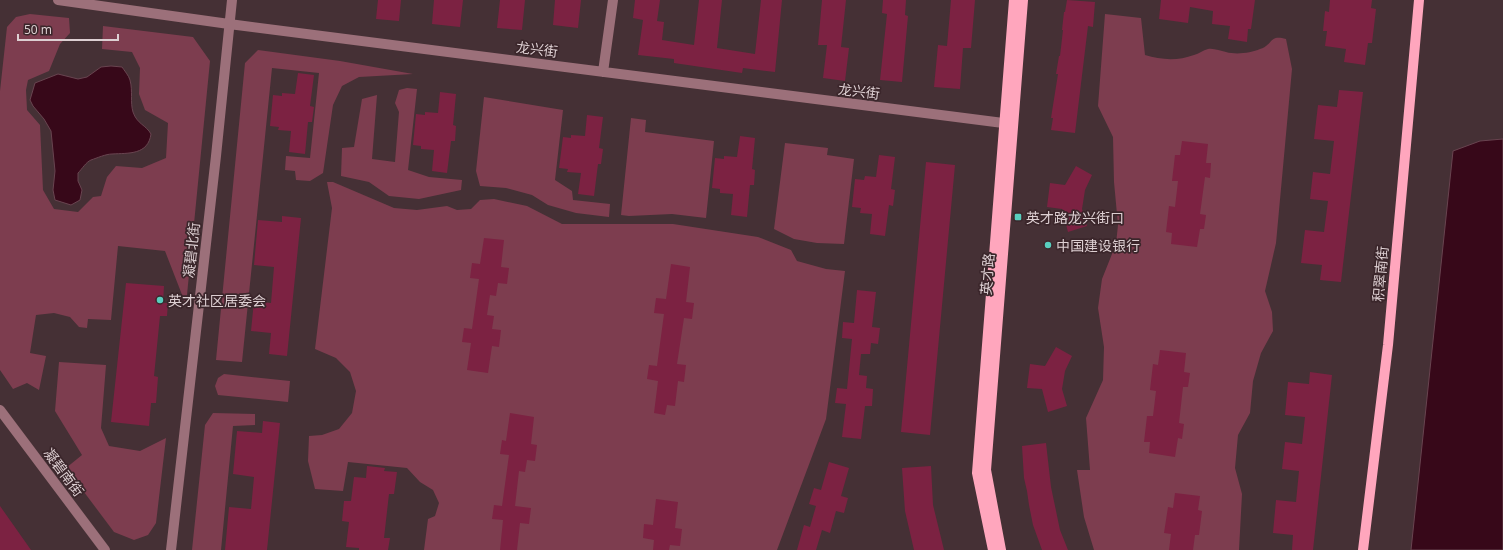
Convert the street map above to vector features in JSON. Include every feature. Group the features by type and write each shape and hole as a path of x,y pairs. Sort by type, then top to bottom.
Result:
{"main road":[{"name":"英才路","path":"1001,550 986,470 1009,124 1014,0"},
{"name":"英才路","path":"993,550 978,473 1009,124 1023,0"},
{"name":"积翠南街","path":"1363,550 1388,345 1419,0"}],"street":[{"name":"龙兴街","path":"58,0 229,24 1009,124"},
{"name":"凝碧北街","path":"171,550 216,156 232,0"},
{"path":"603,72 612,0"},
{"name":"凝碧南街","path":"0,410 105,550"}],"shaded area":[{"path":"30,14 69,18 70,33 60,44 49,71 28,80 26,90 27,110 40,125 43,190 54,209 78,212 93,197 101,196 107,177 116,166 142,168 166,158 168,123 145,110 139,94 140,68 132,52 102,49 103,26 193,37 210,61 186,305 165,251 118,246 111,320 88,319 87,328 79,327 70,317 54,313 36,315 30,353 46,356 39,390 27,383 13,389 0,370 0,91 7,27 16,17"},
{"path":"1105,14 1141,18 1145,55 1157,58 1170,59 1188,57 1210,49 1230,53 1248,52 1264,47 1274,39 1286,39 1292,69 1276,243 1265,291 1272,312 1273,331 1261,353 1253,381 1250,413 1238,435 1235,468 1242,494 1239,550 1094,550 1084,517 1077,470 1090,470 1086,418 1103,380 1104,347 1098,308 1102,279 1116,244 1118,225 1114,182 1113,137 1098,106"},
{"path":"258,50 340,61 413,74 359,77 342,86 333,105 323,173 310,181 296,180 295,171 285,170 286,156 310,158 319,73 272,68 242,362 216,360 245,63"},
{"path":"101,67 122,67 129,77 133,112 139,122 147,128 151,134 149,141 146,146 137,152 107,155 89,161 78,173 78,181 82,190 80,200 71,205 55,200 53,190 55,171 51,131 30,100 35,83 58,74 78,79 87,77"},
{"path":"407,88 417,89 408,170 429,177 462,180 461,190 419,199 389,196 369,182 341,176 342,148 354,147 362,99 377,95 372,159 395,162 399,112 395,103 399,90"},
{"path":"484,97 563,110 555,180 572,191 573,200 610,204 609,217 576,213 548,205 532,195 506,188 480,186 476,171"},
{"path":"631,118 646,120 645,132 714,141 706,218 672,214 621,215"},
{"path":"1503,139 1503,550 1411,550 1453,151 1480,141"},
{"path":"785,143 828,148 827,155 854,159 844,244 817,243 794,239 774,229"},
{"path":"327,182 333,182 394,208 417,210 447,206 457,210 471,209 480,200 494,199 527,206 562,224 673,224 758,237 791,250 797,261 826,269 845,271 826,419 777,550 424,550 428,519 435,516 439,503 433,490 420,482 407,468 348,462 343,491 315,489 308,461 309,436 322,435 339,429 352,413 356,391 350,372 336,358 315,349 332,208"},
{"path":"59,362 106,365 101,428 109,446 140,451 166,438 156,523 148,535 134,540 114,532 66,468 82,455 55,411"},
{"path":"224,374 290,381 288,402 218,395 215,386 218,378"},
{"path":"213,413 255,414 255,425 233,426 221,550 192,550 205,425"}],"building":[{"path":"378,0 401,0 399,21 376,19"},
{"path":"434,0 463,0 460,27 432,24"},
{"path":"500,0 525,0 522,30 497,28"},
{"path":"555,0 581,0 578,28 553,25"},
{"path":"635,0 660,0 657,21 664,22 662,40 694,45 699,0 722,0 717,48 755,54 761,0 782,0 775,72 743,68 742,73 674,63 674,59 638,55 643,20 633,18"},
{"path":"822,0 846,0 841,47 849,48 845,81 823,78 827,45 818,45"},
{"path":"883,0 906,0 905,15 908,16 902,82 880,80 887,14 882,13"},
{"path":"951,0 975,0 971,48 963,48 960,89 934,87 938,45 947,46"},
{"path":"1067,0 1095,2 1093,27 1088,26 1075,133 1051,130 1053,118 1051,118 1058,74 1056,74 1060,56 1064,12"},
{"path":"1161,0 1255,0 1251,29 1248,29 1247,42 1228,39 1230,26 1212,24 1213,11 1190,7 1188,23 1159,19"},
{"path":"1330,0 1372,0 1371,8 1376,9 1372,43 1368,43 1365,65 1344,62 1346,49 1325,46 1327,31 1323,31 1325,11 1329,12"},
{"path":"298,73 314,75 310,106 314,107 312,122 308,122 305,154 289,152 291,131 278,130 279,127 270,126 273,95 282,96 282,93 295,94"},
{"path":"1339,90 1363,92 1341,282 1320,280 1322,265 1301,263 1305,230 1324,232 1328,201 1310,199 1313,172 1330,174 1334,141 1314,139 1318,105 1337,107"},
{"path":"440,92 456,94 453,125 456,126 455,141 451,141 447,173 432,171 434,150 421,149 421,146 413,145 416,114 425,115 425,112 438,113"},
{"path":"587,115 603,117 599,148 603,149 601,164 598,164 594,196 578,194 581,173 567,172 568,169 559,168 563,137 571,138 571,135 585,136"},
{"path":"740,136 755,138 752,169 755,170 754,185 750,185 747,217 731,215 733,194 720,193 720,189 712,188 715,158 724,159 724,156 737,157"},
{"path":"1182,141 1208,144 1206,163 1211,163 1210,178 1205,177 1200,214 1206,215 1204,229 1200,229 1197,247 1171,244 1172,233 1166,232 1169,206 1175,207 1178,181 1172,181 1175,155 1180,155"},
{"path":"879,155 895,157 891,189 895,190 893,206 889,205 885,236 870,234 872,214 860,213 861,208 852,207 855,179 864,180 865,176 876,177"},
{"path":"926,162 955,165 930,435 901,432"},
{"path":"1076,166 1092,175 1085,190 1082,209 1087,226 1068,232 1062,209 1047,207 1050,183 1065,185"},
{"path":"282,216 301,218 287,356 269,354 271,333 251,331 254,301 271,303 274,267 254,265 258,220 282,222"},
{"path":"484,238 504,240 501,267 509,268 507,284 498,283 496,296 490,295 487,315 494,316 492,329 501,330 499,347 492,346 488,373 467,370 471,343 462,342 464,328 472,329 479,279 470,278 472,263 480,264"},
{"path":"671,264 690,267 686,302 694,303 692,319 684,318 677,364 686,365 684,382 678,381 675,406 667,405 665,415 654,413 658,381 647,379 649,365 657,366 664,314 654,313 656,298 666,299"},
{"path":"126,283 164,286 163,303 168,303 167,316 160,316 154,376 158,377 156,403 151,403 149,426 111,422"},
{"path":"857,290 876,292 872,327 880,328 878,344 871,343 870,354 861,354 859,375 867,376 866,388 873,389 872,406 865,406 861,439 842,437 846,404 835,403 837,388 847,389 852,339 842,338 843,322 854,323"},
{"path":"1056,347 1072,356 1065,371 1062,389 1067,406 1048,412 1042,389 1027,388 1030,364 1045,366"},
{"path":"1160,350 1186,353 1184,372 1190,373 1188,387 1183,387 1179,423 1184,424 1182,439 1178,438 1175,457 1149,453 1150,442 1144,442 1147,416 1153,416 1156,391 1150,390 1153,364 1158,365"},
{"path":"1310,372 1332,375 1313,550 1292,550 1293,535 1273,533 1276,500 1296,502 1299,471 1282,469 1285,442 1302,444 1305,417 1285,415 1288,382 1309,384"},
{"path":"510,413 534,417 531,444 537,445 535,461 527,460 525,472 519,471 515,506 531,508 529,524 520,523 517,550 500,550 503,520 492,519 494,505 502,506 509,455 500,454 502,440 506,441"},
{"path":"263,421 280,423 267,550 225,550 229,507 251,509 254,477 233,474 237,431 262,433"},
{"path":"1046,443 1051,487 1060,530 1068,550 1042,550 1033,525 1024,478 1022,446"},
{"path":"829,462 849,468 841,496 848,498 844,513 836,511 830,533 822,530 816,550 797,550 804,525 810,527 816,506 809,504 814,488 821,490"},
{"path":"367,466 385,468 384,471 397,472 394,494 389,494 384,538 390,538 388,550 359,550 359,548 346,547 349,522 342,521 344,501 351,501 354,477 366,478"},
{"path":"931,466 933,505 944,550 914,550 905,511 902,468"},
{"path":"1175,493 1200,496 1198,510 1202,511 1199,535 1195,535 1193,550 1169,550 1171,534 1164,533 1168,507 1173,508"},
{"path":"656,499 678,502 675,528 682,529 680,546 670,545 669,550 653,550 654,540 643,538 644,524 653,525"},
{"path":"0,506 31,550 0,550"}],"place":[{"name":"英才路龙兴街口","path":"1018,217"},
{"name":"中国建设银行","path":"1048,245"},
{"name":"英才社区居委会","path":"160,300"}]}
